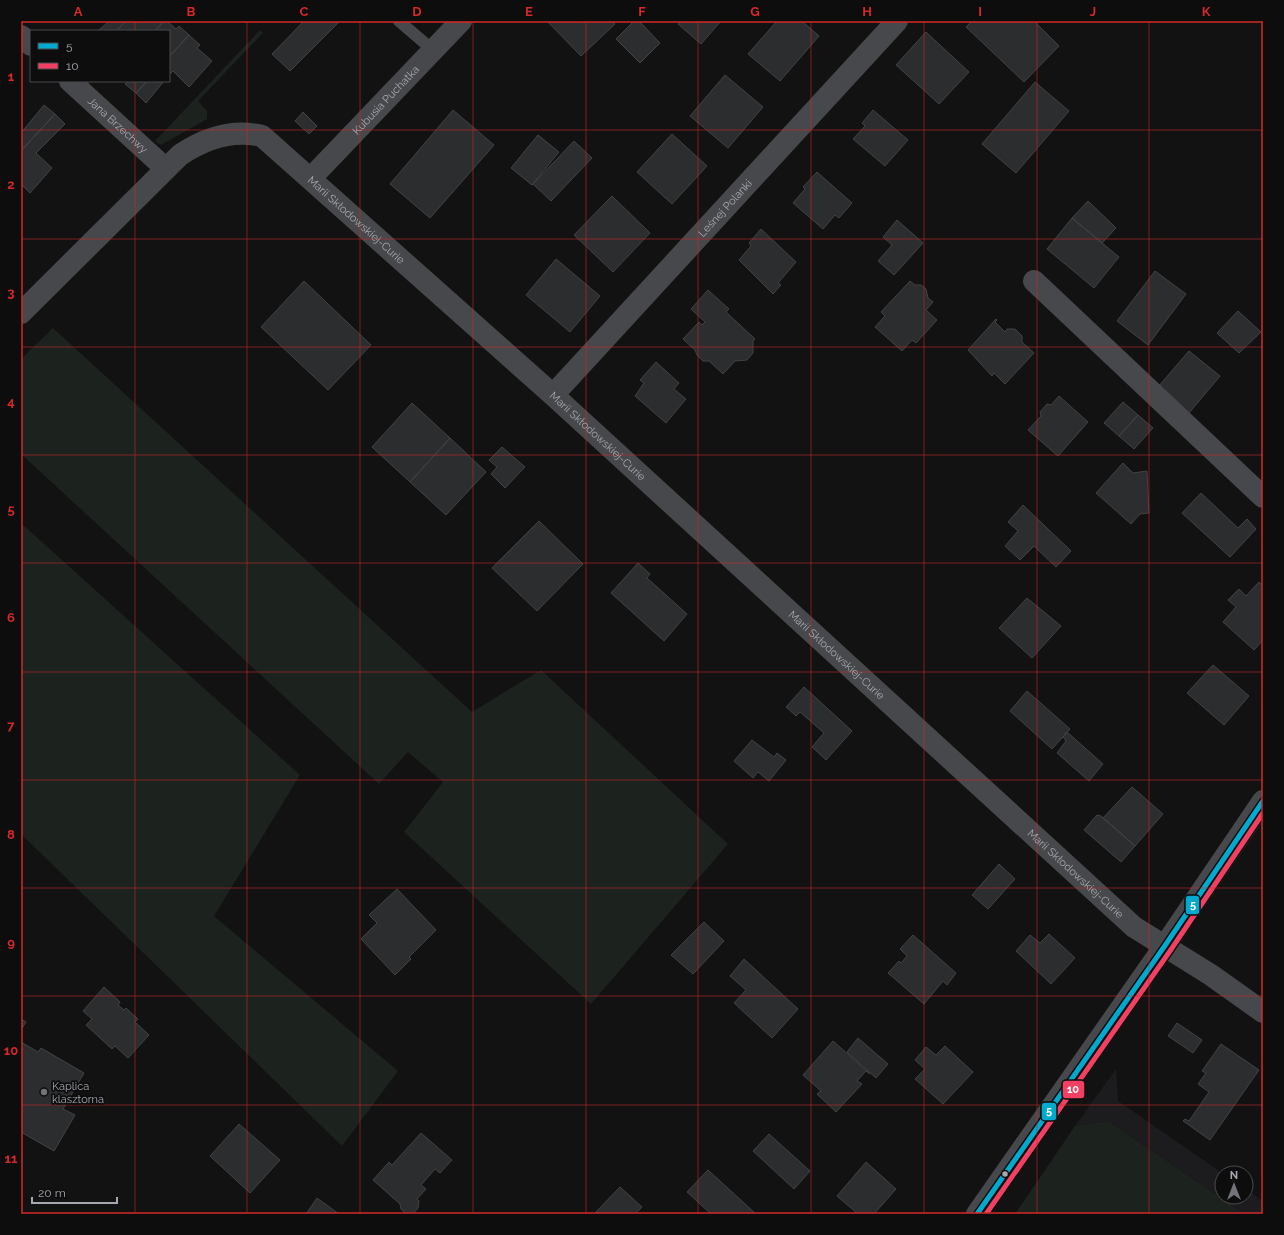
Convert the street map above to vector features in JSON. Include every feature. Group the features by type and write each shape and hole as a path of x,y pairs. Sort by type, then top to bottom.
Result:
{"street":[{"name":"Kubusia Puchatka","path":"311,178 434,51 461,21"},
{"name":"Leśnej Polanki","path":"553,395 896,21"},
{"path":"21,36 30,44"},
{"name":"Jana Brzechwy","path":"71,82 165,168"},
{"name":"Marii Skłodowskiej-Curie","path":"21,313 165,168 188,149 207,141 232,134 250,133 262,136 311,178 553,395 1134,927 1211,975 1263,1012"},
{"path":"1034,280 1263,497"},
{"path":"977,1214 1263,801"}],"lane":[{"path":"399,21 434,51"}],"shaded area":[{"path":"260,30 263,33 198,101 207,111 207,119 161,145 155,141"},
{"path":"53,328 472,712 541,670 728,844 591,1004 404,832 443,782 408,752 379,784 21,454 21,359"},
{"path":"21,523 300,775 214,916 398,1071 342,1146 21,834"},
{"path":"1116,1069 1118,1101 1214,1167 1214,1193 1108,1121 1075,1126"},
{"path":"1108,1121 1214,1193 1214,1205 1232,1205 1245,1214 1015,1214 1075,1126"},
{"path":"1254,1195 1263,1201 1263,1214 1245,1214 1232,1205 1254,1205"}],"building":[{"path":"109,21 126,21 117,30 99,30"},
{"path":"126,21 164,21 156,30 117,30"},
{"path":"164,21 167,21 176,29 179,26 189,35 170,56 170,30 156,30"},
{"path":"304,21 340,21 290,71 272,54"},
{"path":"547,21 612,21 615,24 581,56"},
{"path":"634,21 639,21 660,43 640,63 616,39"},
{"path":"681,21 721,21 701,44 678,24"},
{"path":"777,21 802,21 819,36 780,81 748,54"},
{"path":"972,21 1034,21 1059,46 1024,82 966,27"},
{"path":"926,32 969,72 939,104 896,65"},
{"path":"189,35 200,45 197,48 212,61 189,87 173,71 170,74 170,56"},
{"path":"725,75 763,107 728,148 690,116"},
{"path":"128,82 146,82 136,93 125,84"},
{"path":"146,82 163,82 146,103 136,93"},
{"path":"1035,82 1069,111 1016,173 982,144"},
{"path":"44,105 55,114 21,151 21,133"},
{"path":"453,110 494,145 430,218 390,184"},
{"path":"873,110 908,140 885,166 853,139 865,126 862,123"},
{"path":"303,112 317,126 309,134 295,121"},
{"path":"55,114 65,124 36,153 52,168 30,193 21,184 21,151"},
{"path":"672,134 707,166 672,204 637,172"},
{"path":"538,135 559,152 532,185 511,168"},
{"path":"574,141 592,158 551,201 533,184"},
{"path":"817,172 852,203 839,218 835,215 823,229 793,203 805,189 803,187"},
{"path":"612,196 650,233 613,272 574,235"},
{"path":"1088,201 1116,228 1102,243 1072,218"},
{"path":"1072,218 1119,257 1094,288 1047,249"},
{"path":"897,220 923,243 894,275 878,261 892,245 883,237"},
{"path":"761,229 796,262 778,283 781,285 773,294 739,260 751,246 749,243"},
{"path":"556,259 600,296 570,332 526,295"},
{"path":"1155,271 1186,294 1148,345 1117,321"},
{"path":"304,281 371,345 328,390 261,327"},
{"path":"910,281 915,285 921,285 926,289 928,298 933,302 926,310 937,320 916,343 912,340 902,351 875,327 885,316 881,312"},
{"path":"708,290 729,309 726,312 755,339 753,341 753,353 747,360 735,361 723,374 709,361 703,361 697,355 695,350 683,339 699,322 702,325 705,322 691,309"},
{"path":"1238,311 1261,332 1239,353 1217,333"},
{"path":"996,319 997,320 995,322 1005,332 1007,329 1015,329 1022,336 1022,342 1034,353 1005,384 994,373 992,376 968,350"},
{"path":"1189,351 1220,376 1189,413 1158,387"},
{"path":"656,362 679,383 674,389 686,399 666,423 635,396 644,383 640,380"},
{"path":"1059,396 1088,422 1058,456 1028,430 1041,416 1040,412 1047,404 1051,405"},
{"path":"1123,402 1138,415 1119,436 1104,423"},
{"path":"412,403 450,438 410,482 372,447"},
{"path":"1138,415 1153,428 1134,449 1119,436"},
{"path":"450,438 486,472 446,515 410,482"},
{"path":"502,447 525,467 505,488 491,474 497,467 489,460"},
{"path":"1123,463 1133,473 1147,471 1149,513 1140,514 1131,524 1096,493"},
{"path":"1201,493 1238,528 1247,519 1256,529 1230,557 1182,513"},
{"path":"1023,505 1071,551 1056,567 1034,546 1020,560 1005,546 1018,531 1008,522"},
{"path":"539,521 583,564 537,611 492,568"},
{"path":"638,563 650,574 647,578 687,614 664,641 611,593"},
{"path":"1259,582 1263,586 1263,640 1254,650 1223,622 1236,607 1228,600 1239,589 1246,596"},
{"path":"1027,598 1061,626 1032,658 999,628"},
{"path":"1213,665 1249,696 1224,725 1187,693"},
{"path":"804,687 852,731 826,760 812,747 824,733 800,712 796,716 786,707"},
{"path":"1027,691 1070,729 1052,749 1010,711"},
{"path":"1067,732 1103,764 1089,781 1057,753 1066,741 1063,737"},
{"path":"752,740 774,757 777,753 786,760 769,781 758,772 753,778 734,761"},
{"path":"1132,787 1163,814 1135,846 1103,818"},
{"path":"1097,815 1101,816 1135,846 1121,862 1084,830"},
{"path":"999,864 1015,879 988,909 972,895"},
{"path":"397,889 436,930 409,957 411,959 395,975 361,939 377,923 369,915"},
{"path":"704,922 724,941 693,974 671,955"},
{"path":"1049,934 1075,958 1051,984 1016,951 1030,935 1040,943"},
{"path":"913,935 956,973 947,985 943,981 924,1004 888,973 899,961 901,963 907,956 900,949"},
{"path":"744,959 798,1009 772,1038 734,1003 746,990 730,976"},
{"path":"104,987 120,1002 118,1005 124,1010 126,1008 138,1019 135,1022 149,1035 128,1058 115,1046 112,1049 86,1025 92,1019 83,1011"},
{"path":"21,1019 26,1022 21,1030"},
{"path":"1177,1023 1202,1040 1193,1053 1168,1036"},
{"path":"858,1038 888,1064 876,1078 847,1052"},
{"path":"833,1041 870,1074 866,1071 857,1081 862,1084 836,1112 817,1094 821,1091 803,1075"},
{"path":"21,1042 38,1052 41,1048 84,1073 63,1109 75,1115 54,1151 21,1132"},
{"path":"1221,1044 1259,1070 1210,1140 1183,1121 1185,1119 1189,1121 1209,1092 1198,1084 1206,1073 1202,1071"},
{"path":"945,1046 973,1072 943,1104 915,1079 925,1069 915,1060 926,1047 936,1055"},
{"path":"239,1124 280,1160 250,1193 210,1156"},
{"path":"421,1133 452,1160 440,1173 435,1169 421,1185 426,1189 417,1199 419,1201 418,1208 413,1214 406,1214 401,1209 400,1204 373,1180 389,1162 392,1165"},
{"path":"769,1134 810,1171 794,1189 753,1151"},
{"path":"866,1162 896,1189 874,1214 858,1214 837,1196"},
{"path":"708,1170 756,1214 711,1214 687,1192"},
{"path":"620,1187 642,1207 635,1214 594,1214"},
{"path":"317,1198 339,1214 306,1214"}],"transit line":[{"name":"5","path":"977,1214 1164,947 1263,801"},
{"name":"10","path":"986,1214 1170,951 1263,813"}],"place":[{"name":"Kaplica klasztorna","path":"44,1092"}]}
